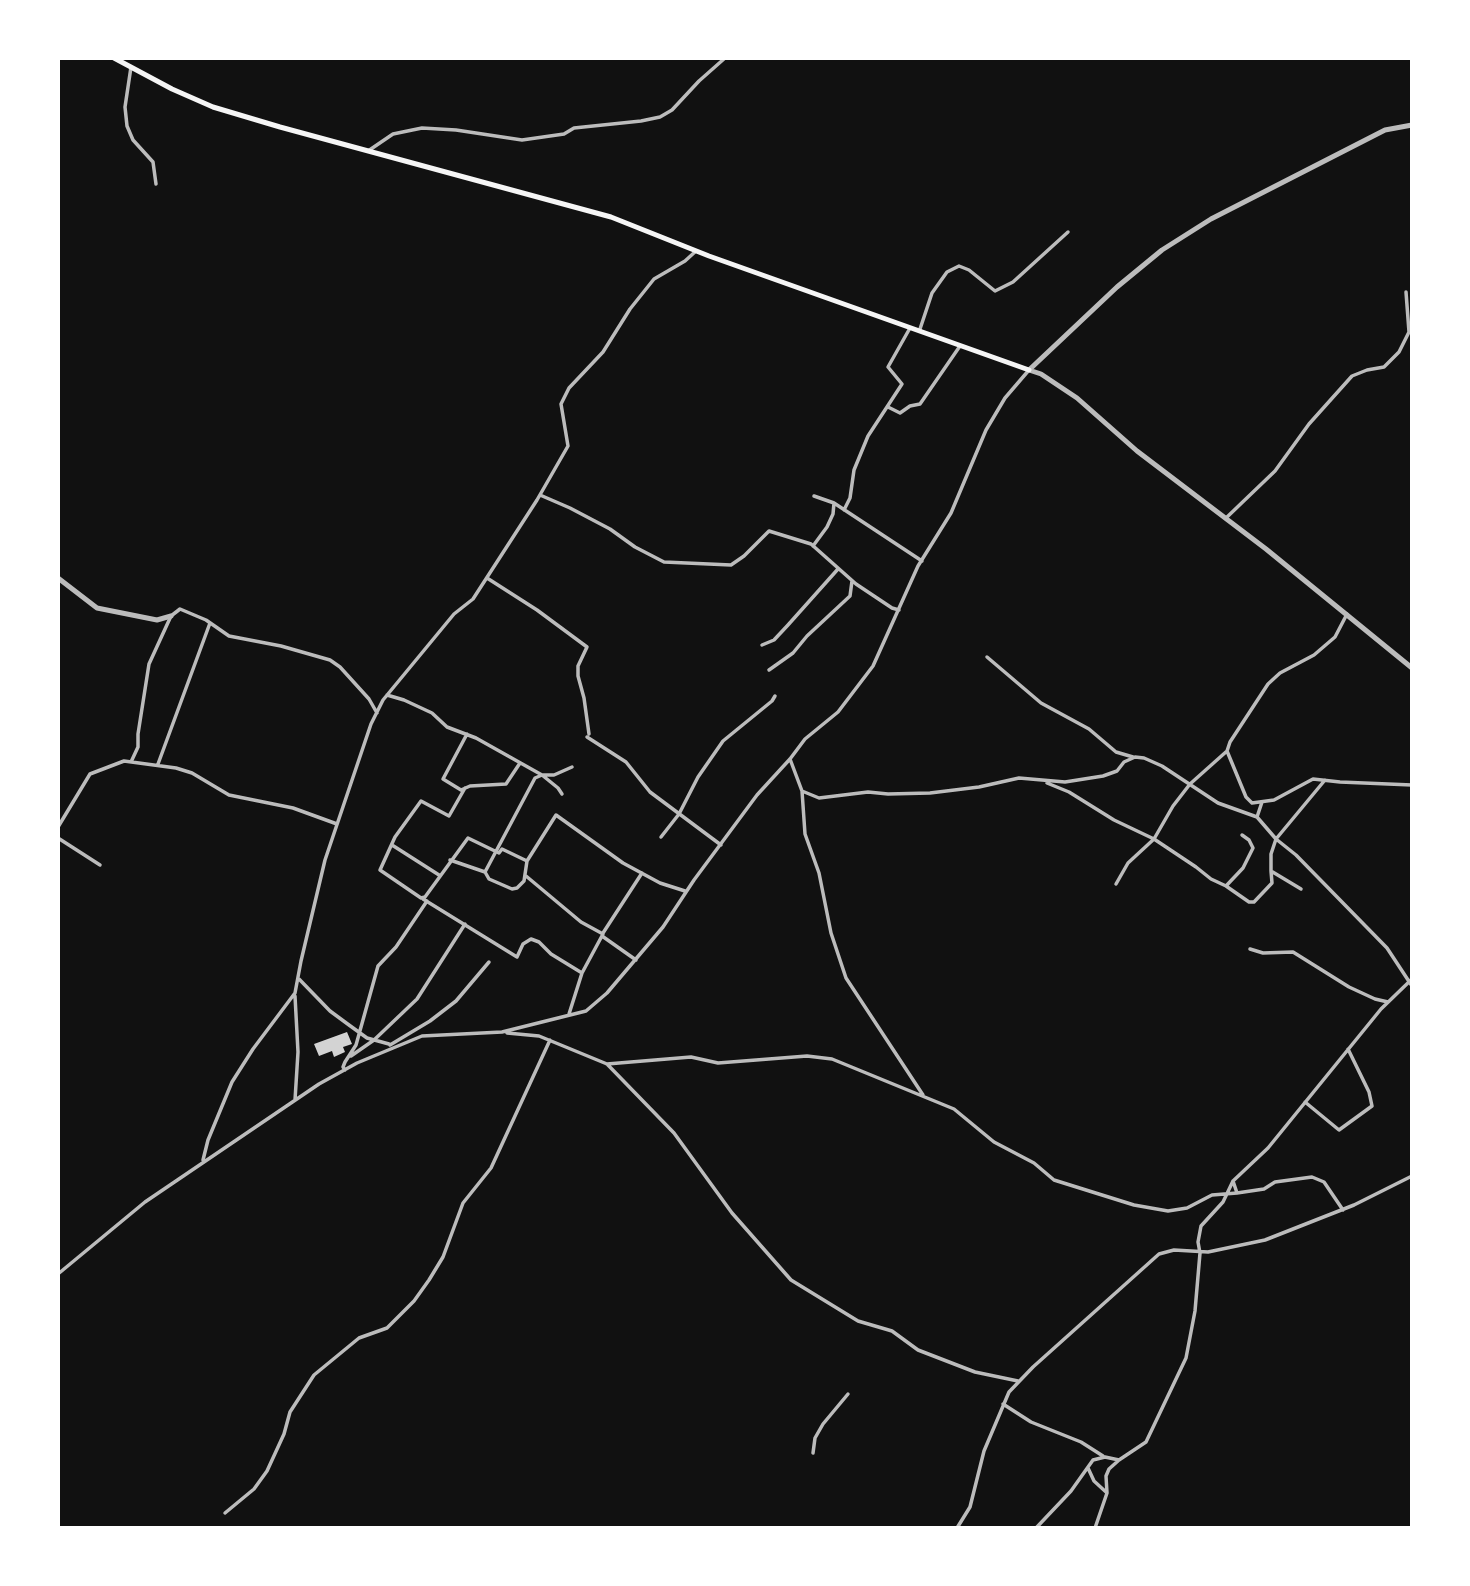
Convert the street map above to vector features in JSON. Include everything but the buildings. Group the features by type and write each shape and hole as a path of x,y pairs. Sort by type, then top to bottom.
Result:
{"main road":[{"path":"114,58 213,107 611,217 696,251 1029,370"}],"street":[{"path":"368,151 393,134 422,128 522,140 564,134 574,128 660,117 672,110 725,58"},
{"path":"131,67 125,107 127,125 133,140 153,162 156,184"},
{"path":"502,1032 586,1010 596,1002 636,960 757,795 790,760 805,739 838,712 854,693 873,666 922,561 951,513 986,430 1005,398 1029,370 1116,287 1162,250 1211,219 1385,130 1412,125"},
{"path":"920,329 932,293 947,272 958,267 969,270 995,291 1013,282 1068,232"},
{"path":"295,1101 298,1052 295,993 308,930 337,824 377,713 387,695 454,614 473,599 540,495 568,446 561,404 569,388 603,352 630,309 654,279 685,261 696,251"},
{"path":"1226,518 1275,471 1308,424 1352,376 1384,367 1399,352 1409,332 1406,292"},
{"path":"844,510 850,498 854,470 868,436 902,384 888,367 911,326"},
{"path":"888,407 900,413 910,405 920,404 961,345"},
{"path":"1029,370 1041,374 1077,398 1137,451 1226,518 1412,668"},
{"path":"540,495 610,529 635,547 664,562 731,565 769,531 813,546 852,581 899,610"},
{"path":"814,496 834,503 922,561"},
{"path":"813,546 827,527 834,503"},
{"path":"762,645 774,640 838,569"},
{"path":"58,578 97,608 157,620 180,609 211,623 229,636 281,646 330,660 340,667 369,699 377,713"},
{"path":"487,578 537,610 587,648 578,666 578,676 584,698 588,735 626,762 650,792 721,845"},
{"path":"769,670 793,653 807,636 850,596 852,581"},
{"path":"1116,884 1128,863 1154,839 1173,806 1190,784 1227,751 1230,742 1268,684 1280,673 1314,655 1335,637 1347,614"},
{"path":"131,762 138,747 149,664 171,615"},
{"path":"158,764 211,623"},
{"path":"988,657 1041,703 1089,729 1116,752 1144,758 1162,766 1218,803 1257,817 1387,948 1411,982 1388,1002 1268,1148 1233,1181 1223,1202 1201,1226 1195,1311 1186,1359 1146,1442 1109,1469 1106,1476 1107,1493 1095,1528"},
{"path":"387,695 432,713 447,727 467,734 541,775 562,794"},
{"path":"662,837 723,741 775,696"},
{"path":"467,734 443,779 461,790 470,786 506,785 520,763"},
{"path":"1227,751 1246,797 1252,803 1274,800 1313,779 1412,785"},
{"path":"802,790 813,797 829,798 868,792 930,793 979,787 1019,778 1065,782 1103,776 1117,771 1124,762 1135,757"},
{"path":"790,760 802,790 805,834 819,873 831,933 846,978 924,1097"},
{"path":"58,827 90,774 124,761 158,764 192,773 229,795 293,808 337,824"},
{"path":"485,872 535,778 554,775 572,767"},
{"path":"1045,782 1069,792 1114,820 1154,839 1211,879 1249,902 1254,902 1272,883 1270,854 1276,839 1325,780"},
{"path":"465,788 449,816 421,801 392,845 380,870 517,957 523,944 531,939 582,973"},
{"path":"1257,817 1262,802"},
{"path":"450,860 485,872 489,879 512,889 517,888 526,876 527,861 556,815 623,863 660,883 686,891"},
{"path":"1226,886 1243,868 1253,848 1249,840 1242,835"},
{"path":"58,838 100,865"},
{"path":"421,898 425,897 468,838 497,852"},
{"path":"392,845 439,875"},
{"path":"497,852 502,849 527,861"},
{"path":"1271,871 1301,889"},
{"path":"569,1015 582,973 602,935 642,873"},
{"path":"526,876 581,922 636,960"},
{"path":"345,1070 343,1067 356,1045 378,966 396,947 427,901"},
{"path":"347,1059 374,1040 417,999 465,924"},
{"path":"1250,949 1263,953 1293,952 1349,987 1388,1002"},
{"path":"58,1274 145,1202 203,1162 295,1101 430,1021 456,1001 489,962"},
{"path":"299,979 330,1011 374,1040 392,1045 422,1036 502,1032 539,1036 607,1064 674,1133 732,1213 791,1280 859,1321 892,1331 918,1350 975,1371 1018,1381"},
{"path":"203,1162 208,1140 232,1082 295,993"},
{"path":"225,1513 254,1489 267,1471 284,1434 290,1412 314,1374 359,1338 387,1328 414,1301 429,1280 443,1257 463,1203 491,1168 550,1040"},
{"path":"1305,1102 1339,1130 1372,1106 1369,1091 1348,1049"},
{"path":"607,1064 691,1057 718,1063 807,1056 832,1059 954,1109 994,1142 1034,1163 1055,1180 1134,1205 1168,1211 1187,1208 1212,1195 1264,1189 1275,1182 1312,1177 1324,1182 1343,1210"},
{"path":"957,1528 970,1507 984,1451 1003,1404 1018,1381 1159,1254 1174,1250 1200,1253 1265,1240 1343,1210 1412,1176"},
{"path":"1233,1181 1237,1193"},
{"path":"813,1454 815,1438 823,1424 848,1394"},
{"path":"1003,1404 1031,1422 1081,1443 1105,1457 1119,1460"},
{"path":"1036,1528 1071,1491 1087,1466 1093,1460 1105,1457"},
{"path":"1087,1466 1094,1481 1107,1493"}]}
